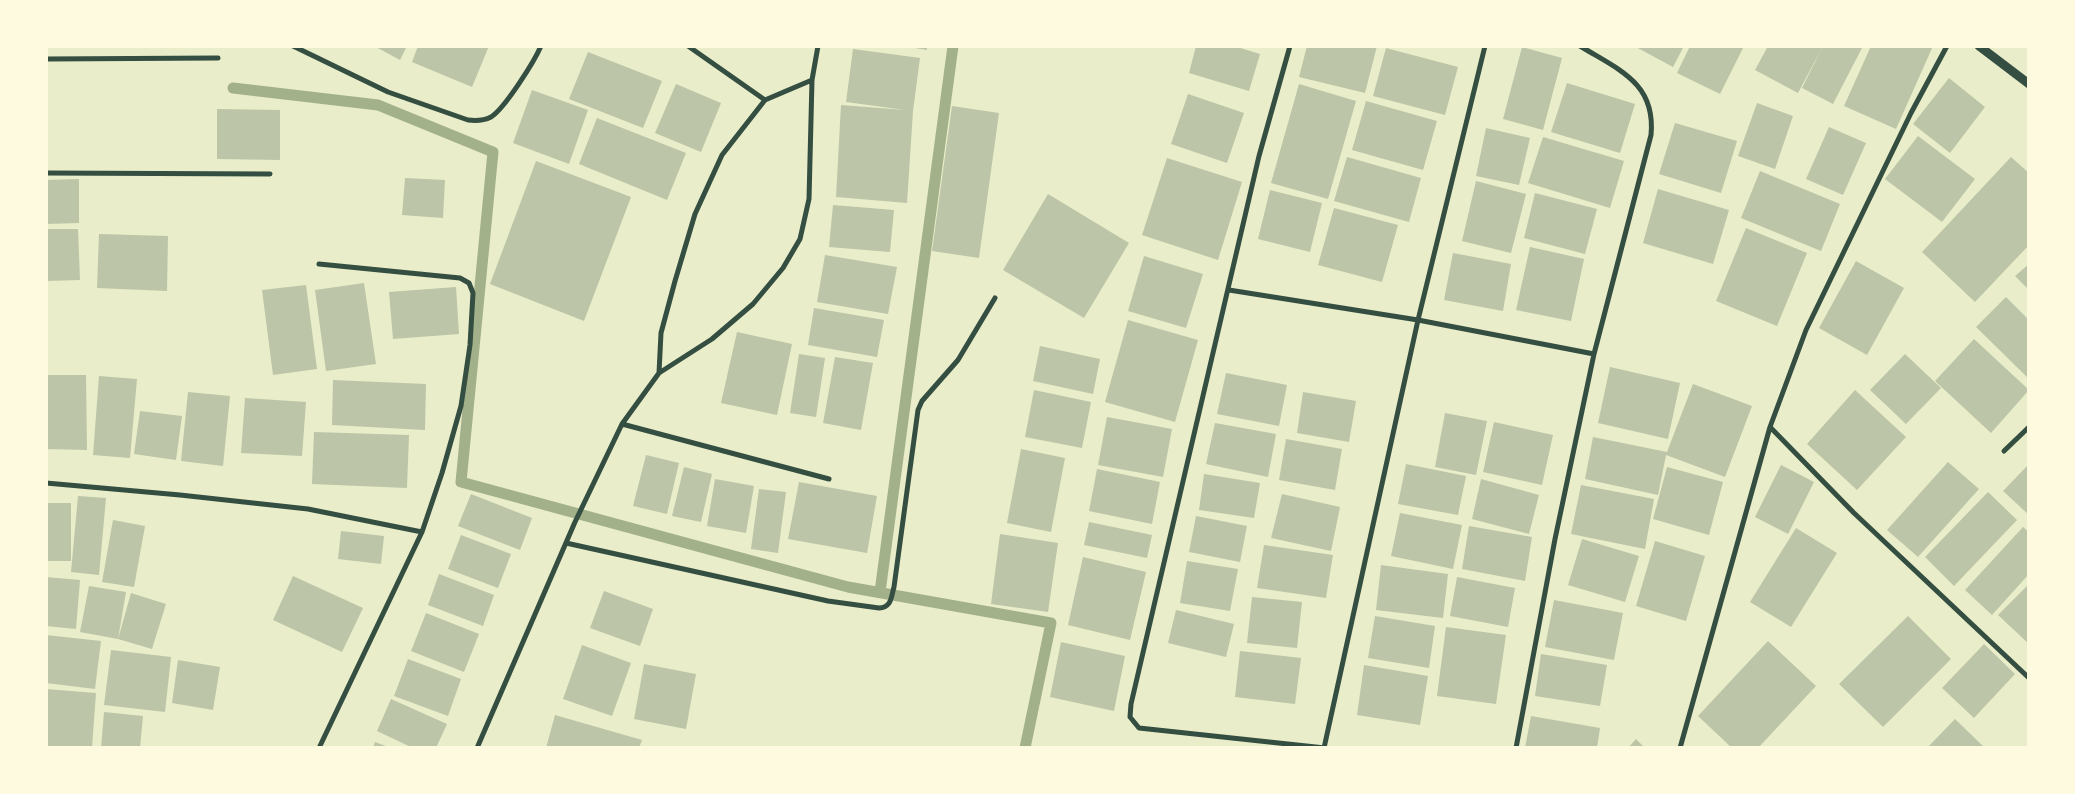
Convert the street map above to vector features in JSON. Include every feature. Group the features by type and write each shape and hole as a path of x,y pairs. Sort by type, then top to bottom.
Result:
{"street":[{"path":"293,46 388,92 468,120 477,121 490,117 502,107 541,46"},
{"path":"688,46 765,100"},
{"path":"477,748 575,522 622,424 659,373 712,339 753,304 783,268 800,239 809,199 812,80 818,46"},
{"path":"1290,46 1260,156 1131,704 1130,717 1139,728 1324,748 1418,320 1485,46"},
{"path":"1516,748 1555,539 1594,354 1651,135 1653,120 1650,105 1642,89 1628,75 1580,46"},
{"path":"1680,748 1770,427 1806,330 1911,113 1947,46"},
{"path":"1978,46 2029,84"},
{"path":"46,60 218,58"},
{"path":"659,373 661,333 695,214 722,155 765,100 812,80"},
{"path":"46,173 270,174"},
{"path":"319,264 460,278 471,286 473,294 470,345 461,406 442,474 422,532 319,748"},
{"path":"1229,290 1418,320 1594,354"},
{"path":"566,543 828,601 879,608 887,606 890,604 894,587 918,410 922,401 958,360 994,298"},
{"path":"622,424 829,478"},
{"path":"1770,427 1854,513 2029,678"},
{"path":"2004,451 2029,427"},
{"path":"46,483 308,509 422,532"}],"building":[{"path":"374,46 407,46 400,60"},
{"path":"418,46 489,46 472,87 412,62"},
{"path":"903,46 927,46 927,50"},
{"path":"1196,46 1234,46 1260,54 1249,91 1189,73"},
{"path":"1307,46 1377,46 1365,93 1299,77"},
{"path":"1634,46 1684,46 1673,67"},
{"path":"1690,46 1744,46 1720,94 1677,73"},
{"path":"1768,46 1823,46 1798,93 1755,70"},
{"path":"1823,46 1863,46 1833,104 1802,88"},
{"path":"1871,46 1933,46 1896,129 1844,106"},
{"path":"1522,47 1562,58 1543,130 1503,119"},
{"path":"1386,48 1458,67 1445,115 1373,96"},
{"path":"853,49 920,58 913,111 907,203 836,197 841,105 905,110 846,102"},
{"path":"588,52 662,81 643,128 569,99"},
{"path":"1949,78 1985,107 1950,153 1913,124"},
{"path":"1567,83 1635,104 1620,153 1551,132"},
{"path":"676,84 721,103 701,152 655,133"},
{"path":"1299,84 1356,101 1328,199 1271,183"},
{"path":"532,90 588,110 569,164 513,143"},
{"path":"1188,94 1244,113 1227,163 1171,144"},
{"path":"1366,101 1437,121 1423,170 1352,150"},
{"path":"1757,103 1793,116 1775,169 1738,156"},
{"path":"952,106 999,113 979,258 932,251"},
{"path":"217,109 280,110 280,160 217,159"},
{"path":"597,118 686,153 667,200 579,164"},
{"path":"1675,123 1737,141 1721,193 1659,174"},
{"path":"1829,127 1866,143 1843,195 1806,179"},
{"path":"1486,128 1530,138 1519,185 1476,176"},
{"path":"1918,136 1975,179 1942,222 1885,179"},
{"path":"1543,137 1624,161 1610,208 1528,183"},
{"path":"1347,157 1421,178 1409,222 1334,201"},
{"path":"2011,157 2029,173 2029,245 1975,302 1922,252"},
{"path":"1167,158 1242,182 1218,260 1142,235"},
{"path":"536,161 631,197 584,321 490,284"},
{"path":"1760,171 1840,204 1821,251 1741,218"},
{"path":"405,178 445,180 443,218 402,215"},
{"path":"79,179 79,223 46,224 46,180"},
{"path":"1476,181 1526,194 1511,253 1462,241"},
{"path":"1658,189 1729,210 1713,264 1643,243"},
{"path":"1270,190 1322,203 1310,252 1258,239"},
{"path":"1535,193 1597,209 1585,254 1524,238"},
{"path":"1048,194 1129,243 1084,318 1003,270"},
{"path":"833,205 894,210 890,252 829,247"},
{"path":"1334,208 1398,225 1382,282 1318,265"},
{"path":"1746,228 1807,253 1777,326 1716,301"},
{"path":"46,229 78,229 80,280 46,281"},
{"path":"99,234 168,236 167,291 97,288"},
{"path":"1530,247 1584,259 1571,321 1516,310"},
{"path":"1453,253 1511,264 1503,311 1444,300"},
{"path":"825,255 897,267 888,314 817,302"},
{"path":"1144,256 1203,274 1186,328 1128,311"},
{"path":"1856,261 1904,288 1867,355 1819,328"},
{"path":"2029,264 2029,290 2015,276"},
{"path":"364,283 376,364 326,371 315,290"},
{"path":"306,285 317,369 273,375 262,290"},
{"path":"456,287 459,334 393,339 389,292"},
{"path":"2006,297 2029,320 2029,379 1976,327"},
{"path":"814,308 884,320 877,357 808,345"},
{"path":"1128,320 1198,340 1175,422 1105,402"},
{"path":"737,332 792,344 777,415 721,403"},
{"path":"1974,339 2029,390 1991,433 1935,381"},
{"path":"1040,346 1100,359 1093,394 1033,381"},
{"path":"799,354 825,358 816,417 790,413"},
{"path":"1905,354 1941,388 1906,424 1870,390"},
{"path":"835,357 873,363 861,430 823,423"},
{"path":"1610,367 1680,383 1668,439 1598,423"},
{"path":"1226,373 1287,385 1279,426 1217,414"},
{"path":"46,375 86,375 87,450 46,449"},
{"path":"99,376 137,379 130,458 93,455"},
{"path":"333,380 426,384 425,430 332,425"},
{"path":"1693,384 1752,406 1725,477 1666,455 1658,495 1585,479 1593,437 1667,452"},
{"path":"1034,390 1091,402 1082,448 1025,437"},
{"path":"1855,390 1906,437 1857,490 1807,444"},
{"path":"188,392 230,396 223,466 181,461"},
{"path":"1303,392 1356,401 1349,442 1297,433"},
{"path":"245,398 306,402 302,456 241,453"},
{"path":"140,411 182,416 176,460 134,454"},
{"path":"1445,413 1487,421 1476,475 1435,467"},
{"path":"1107,417 1172,429 1163,477 1098,465"},
{"path":"1494,422 1553,435 1542,485 1483,472"},
{"path":"1215,423 1276,434 1268,477 1206,464"},
{"path":"314,432 409,435 407,488 312,484"},
{"path":"1286,439 1342,449 1335,490 1279,480"},
{"path":"1021,449 1065,458 1051,532 1007,523"},
{"path":"646,455 679,463 667,514 633,506"},
{"path":"1948,462 1979,489 1918,557 1887,530"},
{"path":"1406,464 1466,476 1458,515 1398,504"},
{"path":"2029,464 2029,515 2003,491"},
{"path":"1781,465 1814,482 1788,534 1755,517"},
{"path":"684,467 712,474 701,522 672,516"},
{"path":"1667,467 1723,482 1709,535 1653,519"},
{"path":"1097,469 1160,482 1152,524 1089,511"},
{"path":"1204,474 1260,483 1254,518 1199,510"},
{"path":"715,479 754,486 746,533 707,526"},
{"path":"1481,479 1539,495 1529,534 1472,519"},
{"path":"799,482 877,496 867,553 788,539"},
{"path":"1581,485 1654,499 1645,549 1571,534"},
{"path":"759,489 786,492 778,553 751,549"},
{"path":"1988,492 2017,520 1954,586 1925,557"},
{"path":"471,494 532,518 520,550 458,526"},
{"path":"1282,494 1340,507 1331,551 1271,538"},
{"path":"78,496 106,498 99,575 71,572"},
{"path":"46,503 71,503 71,561 46,561"},
{"path":"1400,513 1462,525 1453,569 1391,556"},
{"path":"1196,516 1247,526 1240,562 1189,552"},
{"path":"113,520 145,526 134,587 102,582"},
{"path":"1089,522 1152,535 1147,558 1084,545"},
{"path":"1469,526 1532,537 1525,581 1462,569"},
{"path":"2023,527 2029,532 2029,574 1992,615 1965,590"},
{"path":"1796,528 1837,553 1791,627 1750,602"},
{"path":"341,531 384,536 381,564 338,559"},
{"path":"1000,534 1058,543 1048,612 991,604"},
{"path":"461,535 511,554 498,588 448,569"},
{"path":"1582,539 1639,556 1625,602 1568,585"},
{"path":"1655,541 1705,556 1686,621 1636,606"},
{"path":"1264,545 1333,555 1326,598 1257,588"},
{"path":"1083,557 1146,572 1130,640 1068,625"},
{"path":"1187,561 1238,569 1230,611 1180,603"},
{"path":"1381,565 1448,574 1443,618 1376,610"},
{"path":"439,574 494,595 483,626 428,605"},
{"path":"293,576 363,608 342,652 273,620"},
{"path":"46,577 80,580 76,629 46,626"},
{"path":"1457,577 1515,588 1508,627 1450,616"},
{"path":"2029,584 2029,644 1998,615"},
{"path":"89,586 126,592 118,639 80,632"},
{"path":"604,591 653,609 640,646 590,628"},
{"path":"131,593 166,604 152,649 118,639"},
{"path":"1252,597 1302,602 1297,648 1247,643"},
{"path":"1554,600 1623,613 1614,660 1545,647"},
{"path":"1176,610 1234,624 1226,657 1168,643"},
{"path":"426,613 479,634 464,672 411,651"},
{"path":"1375,616 1435,626 1429,668 1368,658"},
{"path":"1908,616 1951,659 1883,727 1839,684"},
{"path":"1446,627 1506,635 1496,704 1437,696"},
{"path":"46,635 101,641 95,689 46,683"},
{"path":"1768,641 1816,686 1758,748 1732,748 1698,716"},
{"path":"1061,642 1125,656 1114,711 1050,697"},
{"path":"1984,644 2015,674 1974,718 1942,688"},
{"path":"582,645 631,663 612,716 563,699"},
{"path":"111,650 171,657 165,712 104,705"},
{"path":"1240,651 1301,658 1295,704 1235,697"},
{"path":"1541,654 1607,665 1600,706 1535,696"},
{"path":"408,659 461,679 448,716 394,696"},
{"path":"178,660 220,667 213,710 172,703"},
{"path":"644,664 696,674 686,729 634,719"},
{"path":"1364,665 1428,676 1420,725 1357,715"},
{"path":"46,689 96,693 92,748 46,748"},
{"path":"391,699 447,724 436,748 413,748 377,731"},
{"path":"104,712 143,716 140,748 101,748"},
{"path":"555,715 642,740 639,748 546,748"},
{"path":"1531,716 1600,728 1597,748 1525,748"},
{"path":"1955,719 1985,748 1927,748"},
{"path":"1636,739 1645,748 1628,748"},
{"path":"375,742 391,748 373,748"}],"waterway":[{"path":"880,592 953,46"},
{"path":"233,88 378,105 493,152 461,482 848,587 1051,623 1025,748"}]}
